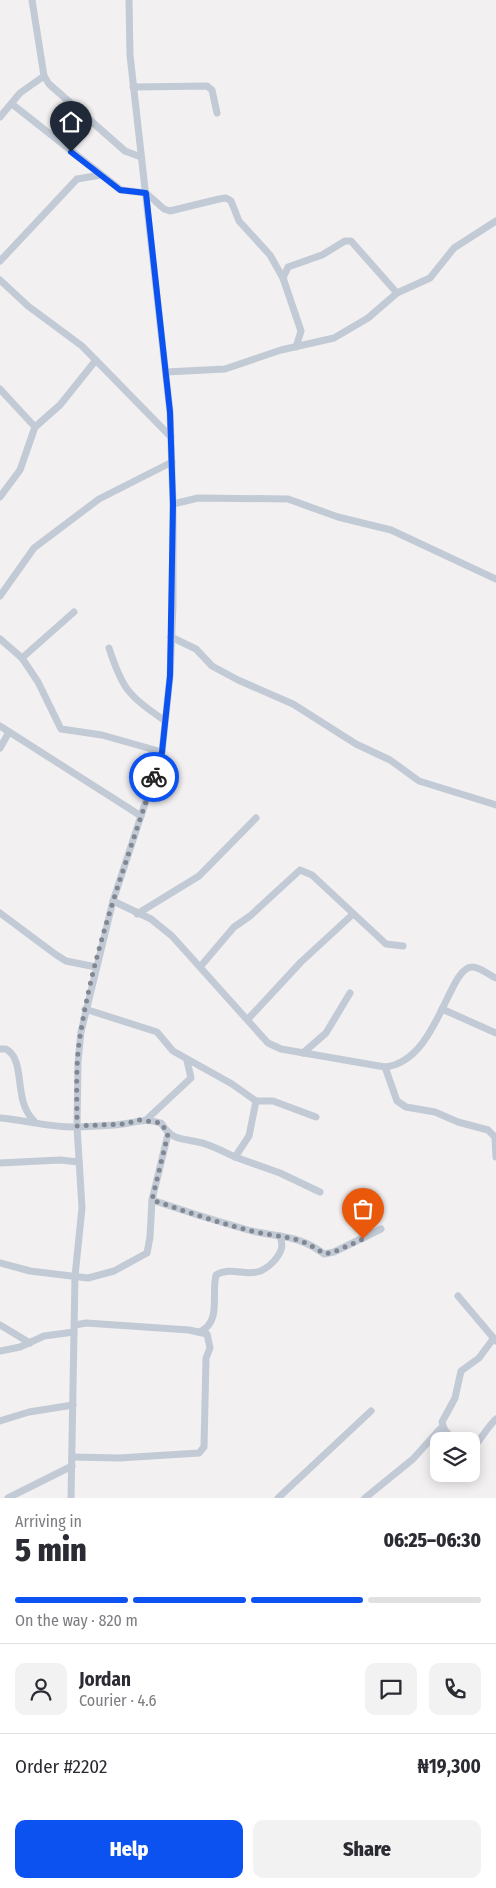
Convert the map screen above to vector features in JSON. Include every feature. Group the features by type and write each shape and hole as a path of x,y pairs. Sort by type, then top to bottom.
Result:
{"street":[{"path":"32,0 44,76 48,84 125,151 141,157"},
{"path":"71,1498 75,1276 82,1208 77,1126 78,1062 86,1008 113,901 162,752 170,676 173,504 171,436 166,372 133,87 130,55 129,0"},
{"path":"0,117 20,93 44,76"},
{"path":"133,87 207,86 212,90 217,113"},
{"path":"12,104 120,190 146,193 164,209 170,211 226,198 230,201 239,221 270,255 283,278 301,331 296,347"},
{"path":"0,261 77,179 101,175"},
{"path":"166,372 225,369 296,347 334,338 368,318 397,293 430,278 454,248 496,221"},
{"path":"283,278 288,267 322,255 345,241 351,241 397,293"},
{"path":"0,280 28,306 82,346 171,436"},
{"path":"0,497 20,470 36,427 60,405 96,360"},
{"path":"0,388 36,427"},
{"path":"0,596 34,548 99,499 172,462"},
{"path":"173,504 198,498 288,500 338,517 391,530 496,579"},
{"path":"22,658 74,612"},
{"path":"171,637 196,649 212,666 238,680 293,704 356,744 390,760 419,781 460,792 496,805"},
{"path":"0,639 22,658 38,682 60,730 102,735 162,752"},
{"path":"109,648 119,679 126,689 137,702 164,720"},
{"path":"0,726 141,816"},
{"path":"0,748 10,732"},
{"path":"137,914 199,876 256,818"},
{"path":"200,967 234,927 250,916 300,870 312,875 386,944 403,946"},
{"path":"113,901 151,919 172,936 268,1043 281,1049 385,1067 393,1066 408,1058 427,1040 463,970 470,967 477,968 496,978"},
{"path":"0,913 66,961 96,967"},
{"path":"248,1019 301,962 353,914"},
{"path":"303,1053 326,1033 350,993"},
{"path":"86,1008 107,1018 138,1025 157,1032 173,1051 187,1061 232,1084 256,1101 273,1101 316,1117"},
{"path":"442,1009 496,1033"},
{"path":"0,1049 6,1049 14,1056 20,1082 20,1099 26,1113 34,1121"},
{"path":"187,1061 191,1078"},
{"path":"385,1067 397,1101 406,1107 435,1112 458,1122 488,1130 495,1138 496,1157"},
{"path":"147,1119 191,1078 206,1071"},
{"path":"236,1157 249,1136 256,1101"},
{"path":"0,1118 34,1121 49,1126 124,1124 147,1119 161,1123 168,1134 186,1141 199,1142 280,1173 320,1192"},
{"path":"0,1263 30,1271 88,1278 114,1272 147,1253 152,1200 168,1134"},
{"path":"0,1163 60,1160 79,1162"},
{"path":"152,1200 206,1219 310,1243 324,1254 334,1252 381,1229"},
{"path":"198,1332 210,1326 214,1316 216,1275 222,1272 247,1274 266,1270 280,1254 282,1244 280,1236"},
{"path":"447,1432 442,1422 455,1398 460,1371 479,1358 495,1340 458,1296"},
{"path":"0,1351 30,1343 44,1336 86,1323 207,1334 210,1348 206,1358 204,1447 199,1453 119,1458 72,1457"},
{"path":"0,1325 30,1343"},
{"path":"0,1421 29,1412 73,1405"},
{"path":"278,1498 371,1411"},
{"path":"480,1440 485,1429 496,1419"},
{"path":"368,1497 413,1459 440,1429 444,1429"},
{"path":"8,1498 72,1466"}],"way so far":[{"path":"154,777 113,901 80,1032 77,1126 124,1124 147,1119 161,1123 168,1134 152,1200 206,1219 254,1231 298,1239 310,1243 324,1254 334,1252 363,1239"}],"route":[{"path":"71,152 120,190 146,193 170,412 173,504 173,605 170,676 162,752 154,777"}]}
